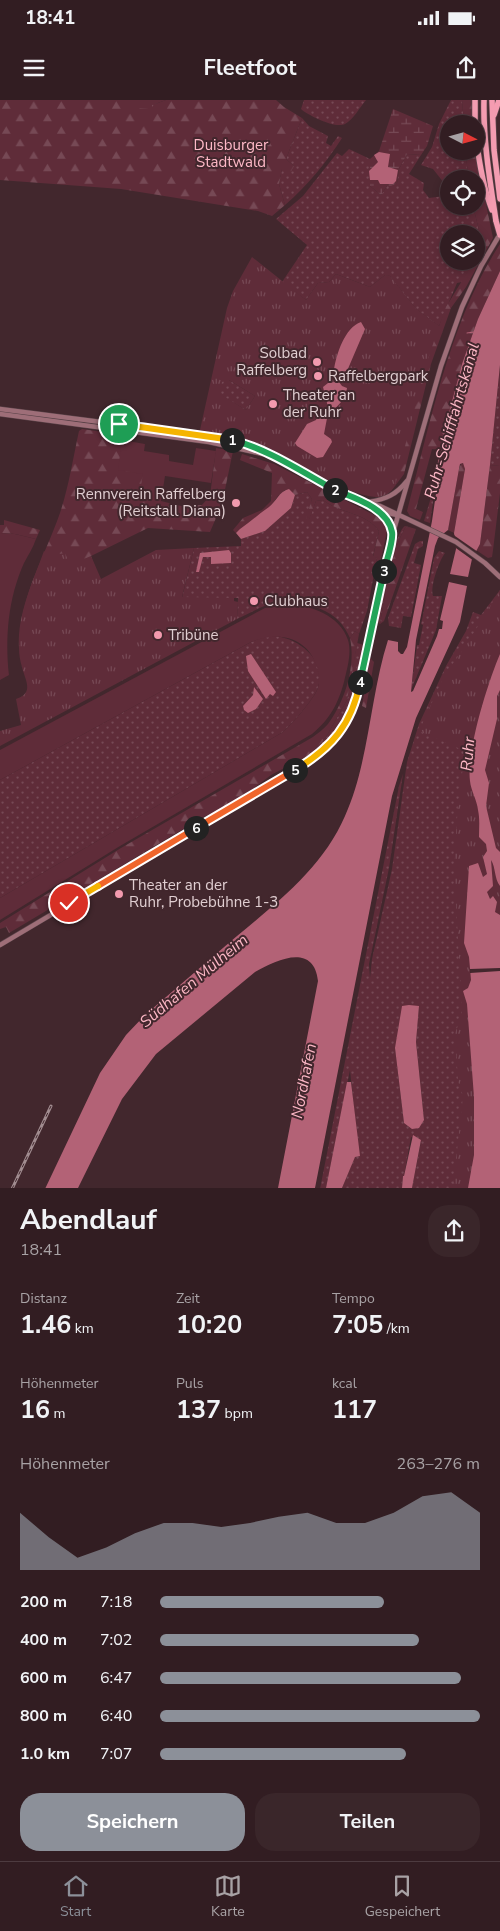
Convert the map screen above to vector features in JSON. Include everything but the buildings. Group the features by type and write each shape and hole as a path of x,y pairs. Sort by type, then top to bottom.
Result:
{"highway":[{"path":"475,100 475,115"},
{"path":"484,100 486,157 496,221"},
{"path":"492,100 495,169 500,199"},
{"path":"492,120 498,100"},
{"path":"479,160 486,197 500,234"}],"main road":[{"path":"0,945 305,764 327,747 342,729 355,706 393,533 448,344 471,286 500,234"},
{"path":"0,409 239,442 267,454 377,510 398,516"},
{"path":"0,414 216,443 267,454"},
{"path":"365,503 392,496 409,478"},
{"path":"365,503 380,506 456,542 483,561 500,577"},
{"path":"377,510 393,533"}],"green space":[{"name":"Duisburger Stadtwald","path":"0,100 133,100 133,108 166,100 276,100 302,118 286,159 294,166 290,173 282,169 279,184 285,205 272,216 258,211 121,189 0,180"},
{"path":"133,100 166,100 155,104 150,109 133,108"},
{"path":"304,100 366,100 351,120 345,124 335,125 316,118 301,109"},
{"path":"451,100 462,100 463,115 444,115"},
{"path":"462,100 472,100 473,115 463,115"},
{"path":"393,109 433,126 427,146 421,155 407,154 399,169 397,183 387,186 381,195 370,186 370,159 379,151"},
{"path":"302,118 309,126 328,136 326,143 331,146 338,136 342,138 316,174 285,205 279,184 282,168 294,166 286,159"},
{"path":"440,122 440,160 467,160 467,170 440,170 440,178 433,169 421,165 432,147"},
{"path":"349,149 370,159 370,186 381,195 387,186 397,183 399,169 407,154 421,155 409,174 424,183 423,190 429,198 440,197 440,215 475,215 478,225 440,225 440,270 469,270 462,282 457,283 439,326 416,309 390,276 385,275 370,287 336,274 329,282 318,283 306,300 282,282 307,245 276,219 303,196 337,153 342,156"},
{"path":"467,160 477,160 479,170 467,170"},
{"path":"485,199 493,238 485,253 485,225 478,225 475,215 485,215"},
{"path":"500,244 500,271 478,319 462,364 443,435 441,450 432,449 416,509 423,512 420,520 410,516 407,511 443,373 468,306"},
{"name":"Raffelbergpark","path":"252,257 306,300 318,283 329,282 336,274 370,287 385,275 390,276 416,309 439,326 424,371 395,486 391,491 382,497 363,495 319,476 276,452 249,440 200,430 227,308 233,291","holes":["229,380 255,396 246,410 220,394 219,388 223,381"]},
{"path":"469,270 475,270 451,308 431,364 404,474 395,486 391,480 385,275 390,276 416,309 439,326 446,307"},
{"path":"500,365 500,466 490,465"},
{"path":"223,380 229,380 255,396 246,410 219,394 218,387"},
{"path":"82,429 124,435 122,440 161,501 181,506 202,505 210,496 216,448 233,451 222,504 210,532 148,528 91,556 97,572 19,647 20,628 28,594 60,513 79,431"},
{"path":"122,440 145,444 144,451 169,455 169,461 193,465 196,448 216,451 211,483 165,476 161,501 139,497 143,474 118,470"},
{"path":"242,454 274,464 380,518 387,531 377,578 374,576 377,558 373,557 379,531 367,520 323,500 316,501 309,520 306,518 312,499 307,492 295,495 285,490 270,507 236,533 233,530 243,518 262,510 271,501 272,473 240,460"},
{"path":"463,463 465,469 454,533 448,530 459,469"},
{"path":"490,465 500,466 500,493 492,557 488,558 476,550 480,544"},
{"path":"307,492 312,499 307,518 309,519 316,501 323,500 367,520 379,531 373,556 377,558 367,611 359,634 355,631 350,638 339,621 333,616 319,608 302,603 277,602 237,619 238,598 182,598 194,548 241,546 241,539 265,531 291,508 295,495"},
{"path":"432,494 434,495 430,523 424,521"},
{"path":"4,520 40,530 36,539 0,533 0,525 4,525"},
{"path":"405,526 409,527 405,528 396,549 389,574 380,624 377,622 388,571 396,542"},
{"path":"405,528 416,529 384,621 380,624 396,549"},
{"path":"0,533 36,539 24,563 14,590 9,618 7,647 9,675 0,680"},
{"path":"423,541 423,546 418,549 414,563 421,565 411,617 403,616 401,628 389,626 388,618 415,544"},
{"path":"194,548 182,597 234,598 234,601 238,602 237,619 0,746 0,731 21,725 16,699 25,693 27,686 19,655 19,635 23,611 44,551 48,554 54,551 59,554 65,553 68,560 74,563 91,556 101,579 156,550"},
{"path":"439,551 445,553 438,567 432,592 433,596 442,596 436,630 411,690 417,645 419,645 423,625 421,624 434,558"},
{"path":"500,590 500,643 468,1188 412,1188 421,1141 411,1137 402,1188 342,1188 355,1156 359,1156 350,1070 326,1188 320,1188 399,786 403,774 389,868 369,964 370,978 372,959 392,869 407,762 419,724 446,666 466,631 473,612 481,615","holes":["419,1006 416,1042 424,1119 404,1123 395,1048"]},
{"path":"500,590 500,1188 453,1188 463,1096 458,1081 455,1033 462,1016 454,863 458,805 465,751 419,731 444,676 467,644"},
{"path":"287,604 314,609 323,613 338,624 348,640 349,656 344,682 336,704 324,723 312,734 120,846 0,920 0,898 283,732 302,712 317,690 319,678 317,667 306,648 299,643 281,637 261,639 251,642 0,780 0,750 265,608"},
{"path":"355,631 359,634 347,700 326,737 311,754 271,775 254,788 210,815 205,816 9,933 6,927 0,929 0,923 121,848 313,737 323,729 334,715 348,683 351,660 350,638"},
{"path":"263,637 283,637 301,646 309,652 319,669 320,679 317,690 306,706 283,732 0,898 0,780 251,642"},
{"path":"357,643 364,645 354,692 349,706 334,732 324,744 311,754 326,737 347,700"},
{"path":"370,658 374,662 366,708 362,706"}],"water":[{"path":"379,152 390,154 388,167 398,170 396,181 393,184 380,184 378,180 370,180 369,171 378,162 374,155"},
{"path":"500,271 500,365 480,544 472,559 468,577 450,574 456,549 454,533 465,469 463,463 460,464 448,530 438,538 435,546 416,640 411,692 439,629 442,629 443,621 440,620 449,582 467,586 460,622 416,718 392,796 315,1188 278,1188 318,981 315,969 309,961 293,957 283,959 255,972 156,1054 122,1099 78,1188 45,1188 100,1073 126,1035 145,1015 298,882 325,851 345,816 359,774 388,640 398,642 398,651 401,654 403,654 407,647 432,521 439,473 436,472 443,435 462,364 478,319"},
{"path":"361,322 365,329 347,371 339,382 347,388 345,396 335,409 328,413 324,434 332,442 323,457 317,458 295,443 307,424 316,420 319,413 328,407 323,387 328,383 335,382 335,364 342,342 350,330"},
{"path":"289,489 295,495 291,508 265,531 241,539 236,533 271,505 280,494"},
{"path":"229,550 231,553 231,563 211,564 211,557 203,557 199,572 196,572 200,553"},
{"path":"251,654 276,692 273,696 270,694 266,699 248,671 246,656"},
{"path":"500,654 500,690 497,696 497,719 485,770 489,783 486,806 496,848 500,852 500,886 491,860 493,886 487,892 490,899 493,896 497,902 495,912 500,915 500,1188 468,1188 474,1155 474,1097 467,1004 463,991 468,988 471,980 469,957 464,943 469,866 478,863 483,877 487,874 483,857 487,851 486,844 479,837 479,813 470,781 470,768 471,753 479,717"},
{"path":"254,687 263,699 256,709 248,713 244,710 243,706 253,695"},
{"path":"402,1006 419,1006 416,1042 424,1120 419,1128 412,1129 404,1123 395,1048"},
{"path":"347,1082 351,1082 360,1156 355,1157 342,1188 326,1188"},
{"path":"413,1135 421,1140 412,1188 402,1188 403,1176"}],"pier":[{"path":"452,532 478,552 474,561 453,546"},
{"path":"500,968 500,971 470,973 470,969"}],"waterway":[{"path":"467,333 474,332"}],"railway":[{"path":"12,1188 51,1106"}],"place":[{"name":"Solbad Raffelberg","path":"317,362"},
{"name":"Raffelbergpark","path":"318,376"},
{"name":"Theater an der Ruhr","path":"273,404"},
{"name":"Rennverein Raffelberg (Reitstall Diana)","path":"236,503"},
{"name":"Clubhaus","path":"254,601"},
{"name":"Tribüne","path":"158,635"},
{"name":"Theater an der Ruhr, Probebühne 1-3","path":"119,894"}],"route":[{"path":"69,903 305,764 337,737 349,719 358,696 393,533 377,510 251,446 231,440 119,424"}],"water label":[{"name":"Ruhr-Schifffahrtskanal","path":"452,421"},
{"name":"Ruhr","path":"468,754"},
{"name":"Südhafen Mülheim","path":"194,981"},
{"name":"Nordhafen","path":"304,1081"}]}
